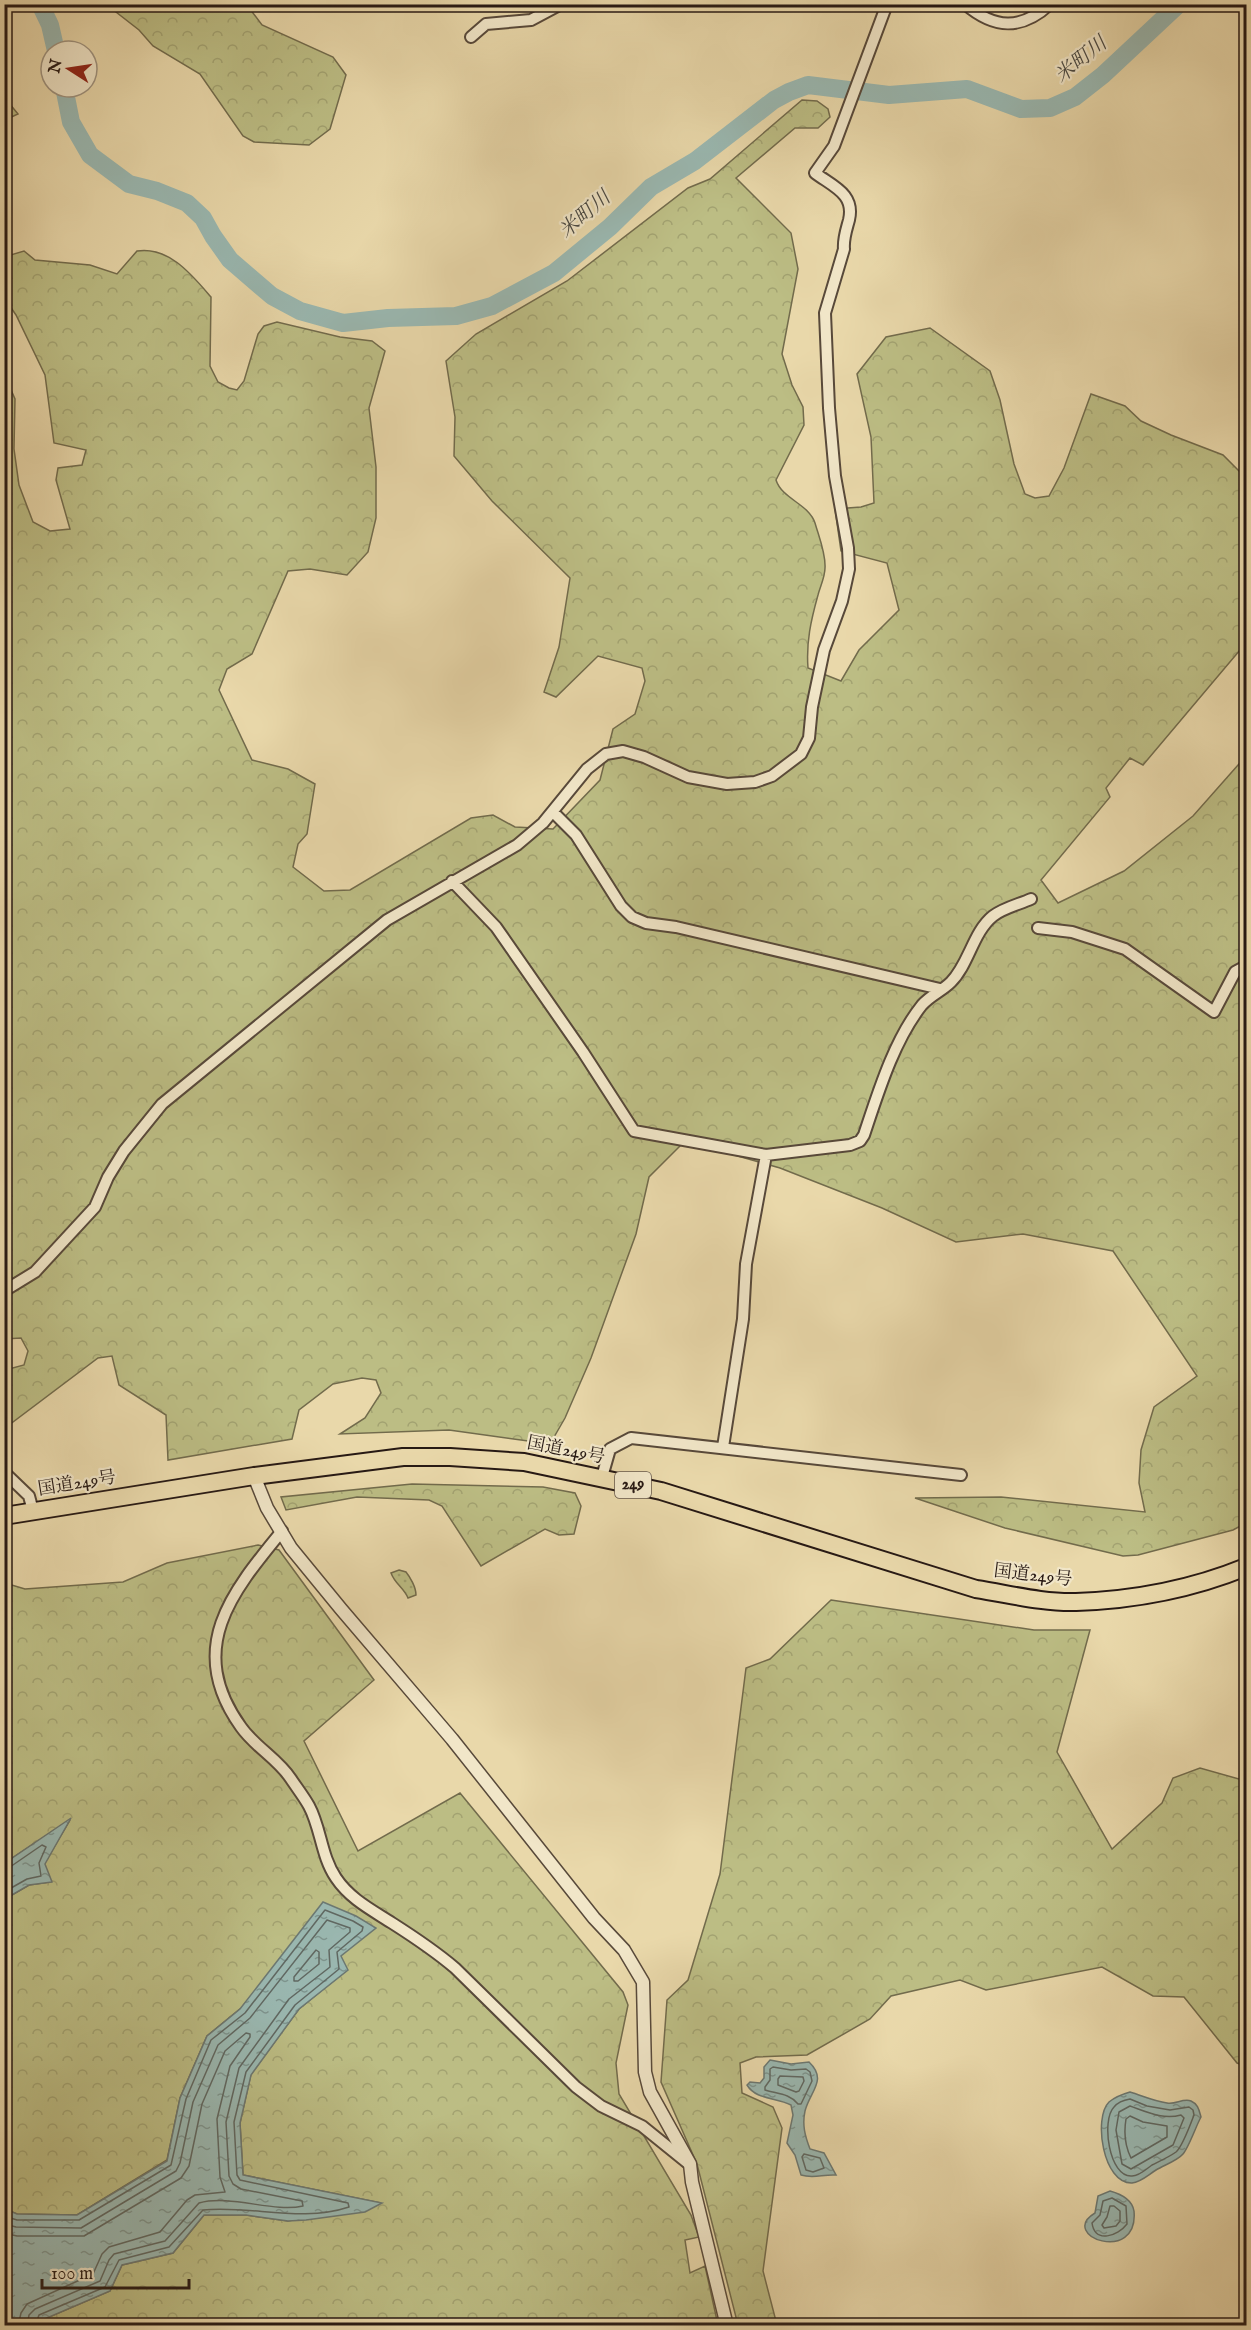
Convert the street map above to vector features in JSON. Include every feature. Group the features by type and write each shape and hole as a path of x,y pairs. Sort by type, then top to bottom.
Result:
{"highway":[{"name":"国道249号","path":"4,1516 254,1476 403,1457 450,1457 524,1462 661,1491 976,1589 1028,1598 1075,1602 1154,1595 1246,1567"}],"street":[{"path":"471,37 486,24 531,20 561,4"},
{"path":"4,1291 35,1272 95,1207 108,1177 124,1151 162,1104 387,920 517,845 553,812 587,769 606,754 623,751 644,757 688,777 726,783 755,782 772,776 801,754 809,738 812,706 824,650 842,601 849,569 848,548 835,476 829,408 825,313 844,249 843,240 850,217 850,202 845,195 815,173 834,146 887,4"},
{"path":"965,4 987,20 1003,25 1029,20 1050,4"},
{"path":"553,812 576,835 621,906 632,917 646,923 676,927 940,989"},
{"path":"452,881 496,927 577,1043 634,1131 766,1155 850,1145 860,1141 900,1042 921,1007 951,982 994,915 1031,899"},
{"path":"1038,928 1071,932 1125,949 1214,1012 1235,972 1246,966"},
{"path":"723,1447 743,1319 746,1264 766,1155"},
{"path":"602,1478 610,1449 631,1438 961,1475"},
{"path":"4,1472 29,1496 33,1511"},
{"path":"254,1476 267,1508 291,1548 340,1610 452,1739 594,1918 624,1950 643,1982 645,2072 650,2092 690,2164 692,2182 727,2325"},
{"path":"282,1531 243,1578 220,1624 213,1657 222,1694 241,1728 288,1774 310,1807 324,1854 336,1878 352,1897 434,1950 455,1968 576,2087 601,2106 642,2126 690,2164"}],"green space":[{"path":"107,5 247,5 262,25 333,57 346,75 330,129 309,145 254,142 243,136 200,74 153,46 139,30"},
{"path":"4,97 18,114 5,120 4,120"},
{"path":"802,100 817,101 828,109 830,117 818,128 795,128 736,178 791,233 798,269 782,354 792,385 803,407 804,425 776,480 784,492 812,516 824,557 824,575 810,631 808,668 841,681 859,650 899,610 887,563 841,551 835,509 861,507 874,503 871,437 857,374 886,337 930,328 990,371 1000,400 1014,464 1025,494 1035,498 1049,496 1064,468 1091,394 1125,406 1141,421 1171,435 1223,455 1246,478 1246,654 1240,650 1143,765 1130,758 1106,788 1110,797 1041,880 1058,903 1124,871 1193,816 1246,756 1246,1523 1233,1530 1138,1555 1123,1556 1005,1528 915,1498 1001,1497 1145,1512 1139,1483 1141,1450 1154,1407 1197,1376 1113,1251 1023,1234 956,1242 882,1208 780,1168 685,1141 649,1177 636,1234 591,1358 565,1418 550,1444 449,1430 340,1434 365,1418 381,1393 376,1380 362,1378 333,1384 299,1410 292,1439 168,1460 166,1415 119,1385 112,1356 98,1358 5,1428 5,1370 24,1365 28,1351 21,1338 4,1339 4,374 15,399 14,449 19,485 33,522 50,531 70,529 56,480 58,468 82,465 86,450 54,443 45,375 16,315 5,299 7,256 24,251 35,260 90,265 117,274 137,251 159,253 169,258 188,271 211,297 210,366 218,382 229,388 237,390 244,381 258,334 264,326 277,322 340,337 372,341 385,351 369,408 376,467 376,518 368,552 347,575 310,569 288,571 252,654 227,669 219,690 252,760 288,769 315,784 307,834 298,844 293,867 324,891 350,890 471,818 493,815 515,827 553,829 600,780 613,729 635,714 645,681 642,668 598,656 556,697 544,692 559,647 570,578 492,501 454,456 455,417 446,361 476,334 567,281 688,188 710,179"},
{"path":"412,1484 543,1487 575,1493 581,1506 574,1534 559,1535 545,1529 481,1566 442,1506 429,1500 357,1497 286,1510 281,1497"},
{"path":"258,1545 279,1550 374,1680 304,1741 358,1851 460,1793 623,1992 628,2005 616,2063 619,2094 691,2215 699,2237 685,2240 690,2273 705,2266 718,2325 40,2325 42,2320 110,2291 122,2265 173,2253 204,2215 246,2215 288,2221 381,2203 243,2175 240,2123 251,2074 299,2009 347,1970 240,2009 207,2036 180,2098 167,2160 77,2215 17,2214 5,2209 5,1899 29,1885 51,1882 44,1864 70,1820 5,1863 5,1583 25,1589 123,1582 167,1563"},
{"path":"399,1570 408,1574 416,1595 408,1598 395,1580 391,1573"},
{"path":"831,1600 1034,1630 1090,1630 1057,1752 1112,1849 1162,1803 1173,1778 1200,1768 1246,1781 1246,2066 1237,2063 1184,1997 1153,1996 1102,1967 986,1990 960,1980 891,1996 870,2019 807,2055 756,2057 740,2063 742,2093 773,2107 782,2128 763,2271 777,2325 738,2325 697,2164 661,2082 667,2000 688,1980 720,1874 746,1668 770,1659"}],"water":[{"path":"71,1818 45,1864 52,1882 29,1885 5,1899 5,1863"},
{"path":"323,1902 356,1916 376,1928 341,1956 348,1970 299,2009 251,2075 240,2123 243,2175 382,2203 365,2212 306,2220 288,2221 246,2215 204,2215 173,2253 122,2265 110,2291 42,2320 40,2325 5,2325 5,2209 17,2214 77,2215 167,2161 180,2098 207,2036 240,2009"},
{"path":"770,2060 791,2064 809,2062 814,2068 817,2080 805,2111 804,2130 810,2149 824,2153 836,2175 810,2177 801,2175 795,2155 787,2143 793,2115 791,2105 761,2096 747,2085 750,2082 760,2083 764,2078 764,2067"},
{"path":"1130,2092 1167,2103 1191,2101 1197,2106 1201,2117 1183,2154 1141,2180 1132,2183 1122,2180 1114,2173 1108,2162 1102,2135 1104,2110 1109,2102"},
{"path":"1110,2191 1131,2203 1134,2211 1132,2228 1125,2237 1114,2241 1102,2241 1092,2237 1086,2230 1086,2222 1095,2213 1098,2196"}],"waterway":[{"name":"米町川","path":"40,4 50,25 53,39"},
{"name":"米町川","path":"66,99 71,122 90,155 129,184 157,191 187,203 203,218 230,260 272,296 300,311 343,323 388,318 456,316 492,306 554,273 610,227 651,187 695,161 774,100 789,92 808,85 889,95 967,89 1021,109 1050,108 1075,97 1103,75 1179,4"}]}
